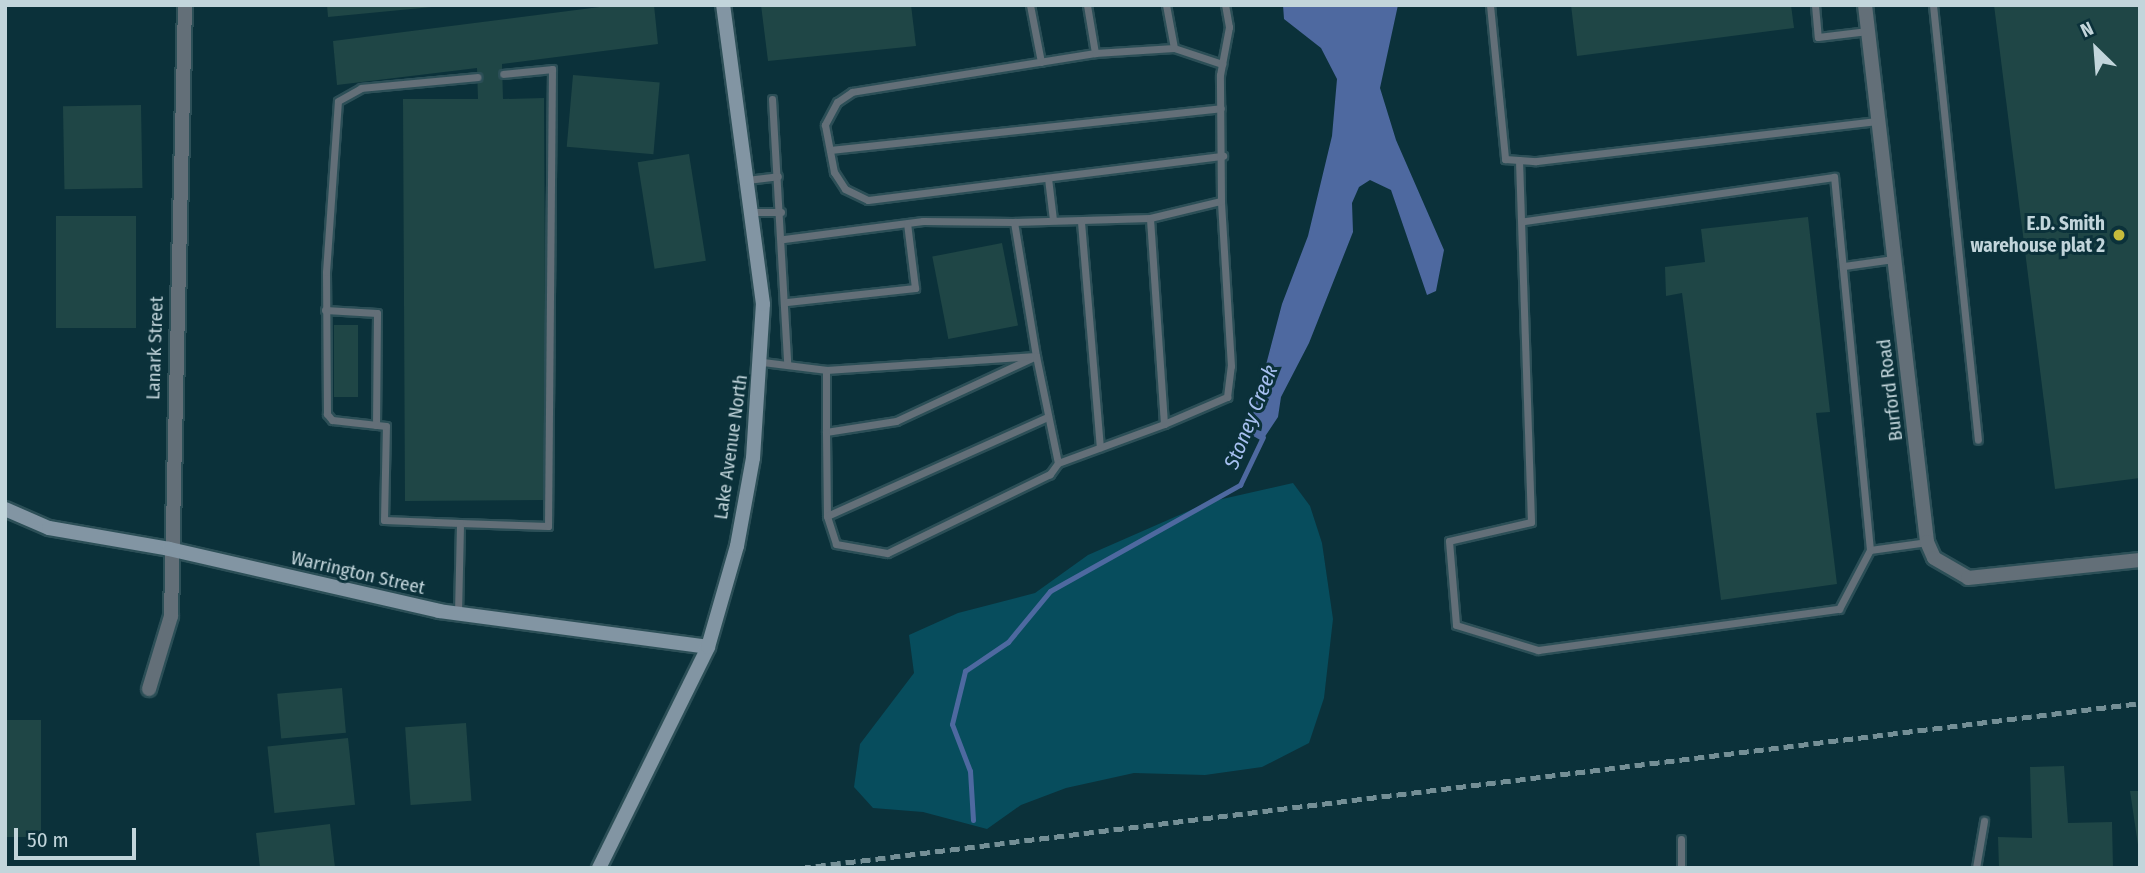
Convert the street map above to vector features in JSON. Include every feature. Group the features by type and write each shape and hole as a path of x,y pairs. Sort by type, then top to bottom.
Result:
{"street":[{"name":"Lanark Street","path":"149,689 171,616 169,549 185,5"},
{"name":"Lake Avenue North","path":"600,868 708,647 737,546 762,362 762,304 723,5"},
{"name":"Burford Road","path":"1865,5 1927,541 1947,570 1968,578 2140,560"},
{"name":"Warrington Street","path":"5,509 49,528 169,549 458,614 708,647"}],"lane":[{"path":"1030,5 1041,62"},
{"path":"1087,5 1095,53"},
{"path":"1166,5 1174,48"},
{"path":"826,370 827,516 836,544 887,553 1051,474 1058,463 1164,424 1227,397 1231,366 1221,201 1222,64 1229,27 1225,5"},
{"path":"1490,5 1505,159 1519,160 1878,121"},
{"path":"1815,5 1818,37 1868,31"},
{"path":"1933,5 1978,440"},
{"path":"1222,64 1174,48 1095,53 852,92 836,102 825,125 834,172 845,189 868,200 1223,156"},
{"path":"477,77 361,88 338,101 325,310 327,414 332,420 386,426 384,520 548,526 552,69 503,75"},
{"path":"772,99 784,239 786,363"},
{"path":"830,150 1221,108"},
{"path":"1519,160 1524,221 1531,522 1449,541 1456,625 1538,650 1839,609 1870,550 1834,177 1524,221"},
{"path":"747,180 778,176"},
{"path":"1048,178 1053,219"},
{"path":"784,239 906,223 1053,219 1081,222 1150,218 1221,201"},
{"path":"751,212 781,212"},
{"path":"1150,218 1164,424"},
{"path":"1014,222 1047,416 1058,463"},
{"path":"1081,222 1101,447"},
{"path":"787,302 915,288 906,223"},
{"path":"1844,266 1894,259"},
{"path":"325,310 377,313 376,425"},
{"path":"762,362 826,370 1037,356"},
{"path":"826,432 896,421 1037,356"},
{"path":"827,516 1047,416"},
{"path":"458,614 460,523"},
{"path":"1870,550 1927,541"},
{"path":"1976,868 1984,821"},
{"path":"1681,839 1681,868"}],"shaded area":[{"path":"1283,5 1398,5 1380,88 1396,140 1444,250 1436,291 1427,295 1391,190 1370,180 1359,187 1352,203 1353,232 1309,343 1281,397 1278,417 1262,441 1248,433 1282,304 1308,236 1332,136 1337,79 1321,48 1284,19"},
{"path":"1293,483 1310,506 1322,543 1333,619 1324,698 1309,743 1262,767 1205,775 1134,773 1066,788 1021,805 987,829 923,812 873,808 854,787 860,744 914,673 909,635 958,613 1035,593 1088,555 1209,502"}],"building":[{"path":"327,5 432,5 432,7 328,17"},
{"path":"615,5 654,5 658,44 502,64 503,99 544,98 546,500 405,501 403,99 478,99 477,68 337,85 333,41"},
{"path":"761,5 911,5 916,46 768,61"},
{"path":"1571,5 1791,5 1794,28 1577,56"},
{"path":"1994,5 2140,5 2140,478 2055,489"},
{"path":"573,75 660,83 653,154 567,147"},
{"path":"141,105 142,188 64,189 63,106"},
{"path":"689,154 706,261 655,269 638,162"},
{"path":"56,216 136,216 136,328 56,328"},
{"path":"1808,217 1830,412 1816,413 1837,584 1721,600 1682,293 1666,296 1665,267 1705,262 1701,229"},
{"path":"1002,243 1018,325 948,339 932,257"},
{"path":"334,325 358,325 358,397 334,397"},
{"path":"342,688 346,733 281,738 277,694"},
{"path":"5,720 41,720 41,837 5,837"},
{"path":"466,723 471,801 411,805 405,727"},
{"path":"348,738 355,805 274,813 267,746"},
{"path":"2064,766 2068,823 2112,822 2113,868 1999,868 1998,837 2032,838 2030,767"},
{"path":"2130,791 2140,791 2140,845 2138,845"},
{"path":"330,824 335,868 260,868 256,833"}],"waterway":[{"name":"Stoney Creek","path":"973,820 970,771 952,724 965,671 1008,642 1050,591 1240,485 1263,437"}],"railway":[{"path":"801,868 2140,703"}],"place":[{"name":"E.D. Smith warehouse plat 2","path":"2119,235"}]}
